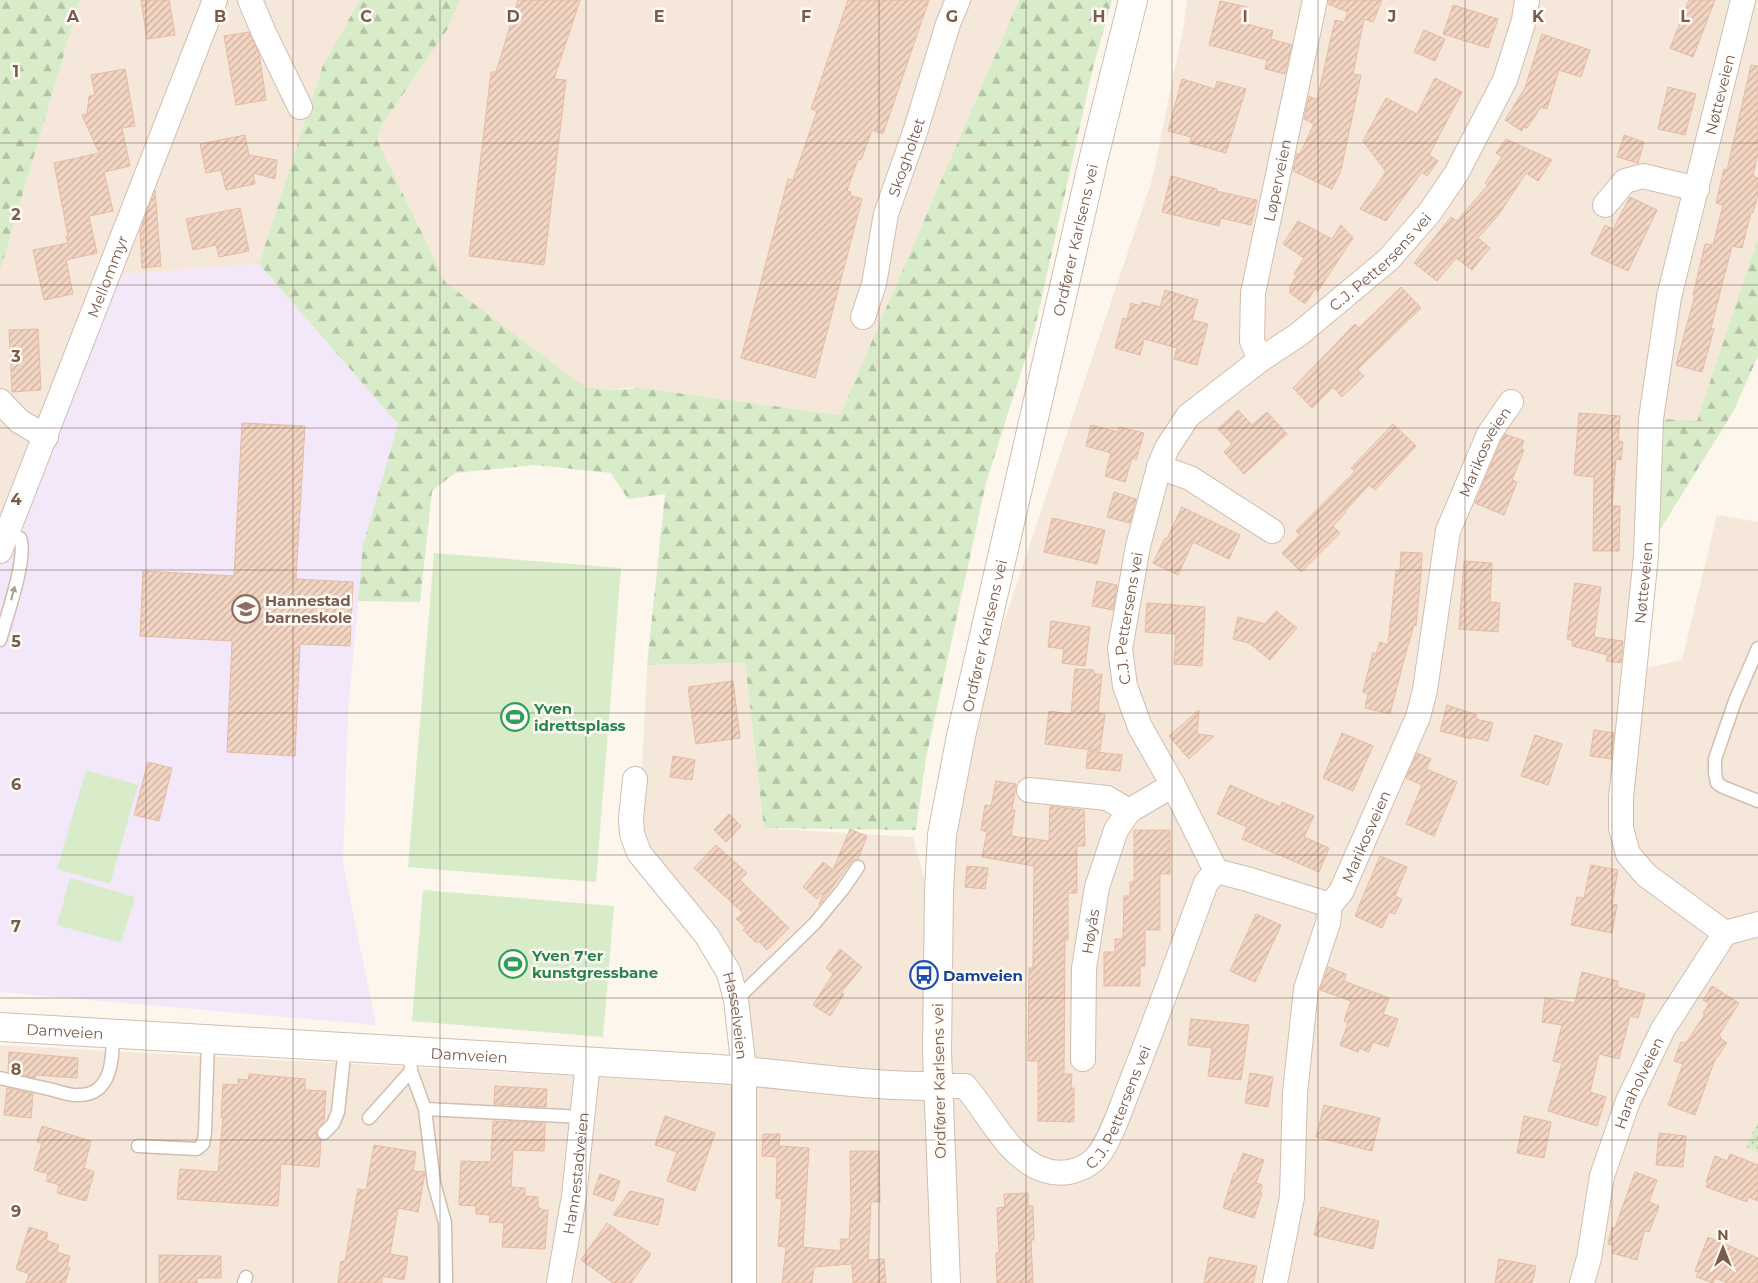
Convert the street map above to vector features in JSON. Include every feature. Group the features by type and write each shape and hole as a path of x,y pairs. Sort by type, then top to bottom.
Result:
{"street":[{"name":"Mellommyr","path":"4,542 215,0"},
{"path":"250,0 300,108"},
{"name":"Skogholtet","path":"864,316 874,284 886,214 916,128 948,24 958,0"},
{"name":"Ordfører Karlsens vei","path":"946,1283 938,1086 939,900 942,835 961,736 1095,152 1133,0"},
{"name":"Løperveien","path":"1260,360 1252,341 1254,293 1315,0"},
{"name":"C.J. Pettersens vei","path":"938,1086 965,1086 1021,1158 1043,1170 1060,1174 1072,1172 1094,1160 1110,1136 1152,1030 1206,883 1216,871 1173,785 1140,727 1125,686 1120,649 1138,546 1158,467 1167,448 1188,416 1260,360 1298,335 1389,259 1430,212 1456,174 1505,80 1524,20 1527,0"},
{"name":"Nøtteveien","path":"1725,933 1646,875 1628,854 1620,828 1622,788 1646,556 1651,419 1669,297 1743,0"},
{"path":"1605,205 1625,181 1643,176 1697,189"},
{"path":"0,401 19,421 46,437"},
{"name":"Marikosveien","path":"1275,1283 1292,1198 1295,1094 1306,989 1328,923 1330,905 1341,892 1418,718 1425,690 1448,531 1489,434 1511,402"},
{"path":"1158,467 1190,478 1272,531"},
{"name":"Hasselveien","path":"635,779 631,818 632,834 638,853 707,936 729,973 736,1000 744,1070 744,1283"},
{"name":"Høyås","path":"1083,1059 1084,968 1097,886 1116,830 1128,811 1173,785"},
{"path":"1029,790 1108,798 1128,811"},
{"path":"1216,871 1330,905"},
{"path":"1725,933 1758,924"},
{"name":"Haraholveien","path":"1582,1283 1602,1176 1628,1101 1663,1030 1725,933"},
{"name":"Damveien","path":"0,1027 345,1047 411,1061 588,1062 744,1070 905,1086 938,1086"},
{"name":"Hannestadveien","path":"559,1283 574,1196 588,1062"}],"lane":[{"path":"0,640 22,559 20,538 4,542"},
{"path":"1758,648 1739,692 1715,759 1714,773 1717,782 1723,787 1758,801"},
{"path":"736,1000 815,923 843,889 858,867"},
{"path":"0,1078 78,1096 94,1093 100,1089 107,1078 113,1061 113,1033"},
{"path":"138,1146 197,1149 203,1144 205,1134 208,1040"},
{"path":"324,1133 333,1124 338,1112 345,1047"},
{"path":"411,1061 425,1109 434,1183 445,1223 446,1283"},
{"path":"369,1118 411,1061"},
{"path":"425,1109 583,1117"}],"shaded area":[{"path":"80,0 360,0 323,65 259,264 106,276 0,551 0,271"},
{"path":"460,0 1019,0 840,415 633,387 608,390 585,387 501,338 446,283 377,140 382,125 447,30"},
{"path":"1187,0 1758,0 1758,238 1697,421 1664,419 1646,668 1682,660 1717,515 1758,522 1758,1283 0,1283 0,1045 745,1085 733,972 638,850 647,665 745,663 764,828 913,837 938,930 939,891 990,664 1152,180 1184,24"},
{"path":"259,264 398,424 363,545 348,714 343,863 376,1025 0,992 0,551 106,276"}],"green space":[{"path":"0,0 80,0 0,271"},
{"path":"360,0 460,0 447,30 382,125 377,140 446,283 585,387 608,390 634,389 633,387 840,415 1019,0 1112,0 1093,68 1035,328 986,483 926,758 916,830 764,828 745,663 647,665 665,494 628,499 611,473 535,465 455,473 432,491 420,602 358,601 363,545 398,424 259,264 323,65"},
{"path":"1758,238 1758,356 1733,412 1656,536 1659,450 1664,419 1697,421"},
{"name":"Yven idrettsplass","path":"434,553 621,568 596,882 408,867"},
{"path":"86,770 138,785 110,884 57,869"},
{"path":"70,878 135,897 121,943 57,925"},
{"name":"Yven 7'er kunstgressbane","path":"423,890 614,906 603,1037 412,1021"},
{"path":"1758,1121 1758,1152 1746,1147"}],"building":[{"path":"141,0 169,0 175,35 147,39"},
{"path":"518,0 580,0 554,79 566,80 544,265 469,256 491,72 496,72"},
{"path":"848,0 929,0 883,134 872,130 861,160 858,159 847,191 851,192 850,195 862,199 815,378 741,358 788,179 793,180 817,111 811,109"},
{"path":"1328,0 1382,0 1373,22 1364,19 1353,74 1361,75 1341,170 1332,189 1293,171 1297,153 1300,154 1314,124 1304,119 1309,96 1317,100 1335,20 1344,22 1348,12 1328,4"},
{"path":"1689,0 1715,0 1693,57 1670,48"},
{"path":"1220,1 1247,7 1243,23 1273,31 1271,39 1292,45 1285,74 1265,69 1267,60 1209,45"},
{"path":"1453,5 1498,19 1488,48 1443,34"},
{"path":"1424,30 1445,39 1435,61 1414,52"},
{"path":"249,32 259,53 266,100 236,105 224,36"},
{"path":"1542,34 1590,50 1581,77 1559,70 1547,109 1541,107 1527,128 1523,127 1522,131 1505,120 1525,88"},
{"path":"1751,65 1758,66 1758,153 1753,176 1758,178 1758,194 1753,213 1751,212 1742,248 1732,246 1711,328 1714,329 1702,372 1676,365 1694,299 1693,295 1705,244 1713,245 1723,205 1716,203 1724,169 1727,170"},
{"path":"125,69 135,126 122,128 130,166 104,172 113,211 89,216 97,253 66,260 73,294 44,300 33,250 68,243 54,163 99,153 82,115 87,114 89,96 95,95 91,75"},
{"path":"1435,78 1462,92 1429,155 1438,161 1427,176 1422,172 1386,221 1360,209 1386,172 1363,141 1386,98 1417,114"},
{"path":"1182,79 1215,89 1217,81 1246,89 1226,153 1190,143 1191,137 1168,131"},
{"path":"1668,87 1696,94 1685,135 1658,129"},
{"path":"245,135 249,155 277,160 275,179 253,173 255,184 226,190 221,170 206,173 200,144"},
{"path":"1624,135 1644,142 1638,163 1617,157"},
{"path":"1506,139 1552,160 1538,181 1526,173 1499,214 1478,238 1490,248 1472,270 1456,258 1437,281 1414,263 1451,217 1457,221 1488,185 1485,183 1502,157 1496,153"},
{"path":"1171,176 1217,189 1216,191 1257,200 1251,225 1221,218 1219,226 1162,212"},
{"path":"155,190 161,266 142,268 140,231"},
{"path":"1630,197 1657,210 1628,271 1591,254 1605,225 1613,229"},
{"path":"240,208 249,251 219,257 216,245 193,250 186,219"},
{"path":"1298,221 1332,239 1341,225 1353,238 1318,291 1315,289 1305,304 1290,293 1290,286 1297,276 1294,274 1304,258 1283,244"},
{"path":"1401,287 1421,308 1357,370 1364,376 1342,397 1333,387 1312,408 1293,388 1355,324 1359,328"},
{"path":"1165,290 1198,300 1192,320 1208,324 1197,365 1174,359 1177,348 1144,339 1140,355 1115,348 1123,318 1127,319 1131,303 1141,306 1142,302 1160,307"},
{"path":"38,329 41,390 12,392 9,330"},
{"path":"1238,410 1252,425 1267,412 1287,434 1244,474 1224,452 1232,444 1218,429"},
{"path":"1579,413 1620,416 1618,441 1623,442 1621,460 1616,459 1612,506 1620,506 1619,551 1593,551 1594,477 1574,475"},
{"name":"Hannestad barneskole","path":"242,423 305,426 296,579 353,582 350,646 300,644 295,756 227,752 232,641 140,636 143,571 234,576"},
{"path":"1393,424 1416,446 1375,490 1369,485 1345,511 1333,526 1340,533 1301,572 1282,553 1300,535 1296,531 1355,471 1351,468"},
{"path":"1091,425 1118,432 1119,427 1144,433 1136,460 1132,458 1125,482 1105,476 1111,453 1086,446"},
{"path":"1505,434 1524,441 1521,449 1524,450 1512,480 1517,482 1504,515 1475,503"},
{"path":"1114,492 1136,499 1130,523 1107,517"},
{"path":"1182,507 1240,535 1229,559 1193,542 1178,575 1153,563"},
{"path":"1052,518 1105,530 1097,564 1044,552"},
{"path":"1401,552 1422,553 1421,574 1416,626 1414,625 1390,714 1365,708 1368,694 1363,692 1373,652 1376,654 1380,642 1388,645 1396,571 1400,571"},
{"path":"1464,561 1492,563 1490,602 1500,603 1498,632 1459,629"},
{"path":"1097,581 1117,585 1113,610 1092,606"},
{"path":"1575,583 1601,587 1594,637 1623,641 1621,663 1606,661 1608,655 1572,646 1573,641 1567,639"},
{"path":"1147,603 1205,607 1202,666 1174,664 1176,634 1145,632"},
{"path":"1276,611 1297,628 1270,660 1249,643 1233,639 1238,617 1265,624"},
{"path":"1051,621 1090,627 1085,666 1062,663 1064,649 1048,647"},
{"path":"1075,669 1094,670 1094,674 1102,674 1098,713 1105,714 1100,751 1045,744 1049,711 1071,714"},
{"path":"733,681 740,738 696,744 688,687"},
{"path":"1447,705 1477,715 1476,719 1493,723 1488,741 1471,737 1471,739 1440,731"},
{"path":"1199,710 1197,734 1214,736 1189,759 1169,736"},
{"path":"1594,730 1614,733 1611,759 1590,756"},
{"path":"1342,733 1373,746 1353,791 1323,778"},
{"path":"1535,735 1562,744 1548,785 1521,776"},
{"path":"1088,751 1122,755 1120,771 1086,768"},
{"path":"1417,753 1431,759 1426,769 1457,782 1434,836 1406,824 1422,785 1406,778"},
{"path":"673,756 695,760 692,780 670,777"},
{"path":"148,762 172,768 159,821 134,815"},
{"path":"996,781 1016,784 1011,836 1049,841 1050,806 1084,810 1085,846 1077,846 1077,893 1068,893 1068,940 1065,940 1064,1074 1072,1074 1071,1088 1074,1088 1074,1122 1038,1121 1038,1061 1028,1061 1029,968 1033,968 1034,866 982,857 987,832 981,830 985,805 991,806"},
{"path":"1230,785 1280,807 1282,802 1314,816 1304,837 1329,848 1319,872 1242,839 1247,827 1217,814"},
{"path":"729,814 741,826 726,842 714,830"},
{"path":"850,829 867,836 858,859 851,862 819,905 823,894 817,899 803,887 823,862 833,870"},
{"path":"1134,830 1170,830 1170,874 1160,874 1160,930 1145,930 1145,966 1140,966 1140,986 1104,986 1104,952 1115,952 1115,939 1123,939 1124,896 1130,896 1130,882 1134,882"},
{"path":"716,845 747,873 740,880 789,928 767,950 758,941 756,943 743,930 746,928 736,919 743,913 694,868"},
{"path":"1380,856 1407,867 1395,896 1402,899 1395,914 1389,912 1382,928 1355,916"},
{"path":"1591,865 1618,870 1612,904 1617,905 1612,933 1571,925 1577,897 1584,898"},
{"path":"967,866 988,868 985,889 965,887"},
{"path":"1256,914 1281,925 1255,982 1230,971"},
{"path":"840,949 862,967 841,993 844,994 830,1016 813,1005 833,974 826,968"},
{"path":"1328,967 1346,974 1344,981 1389,998 1383,1014 1398,1019 1388,1047 1373,1042 1369,1052 1359,1048 1358,1052 1340,1045 1348,1023 1344,1021 1351,1001 1320,990"},
{"path":"1582,972 1618,981 1617,987 1645,994 1638,1018 1630,1016 1619,1059 1599,1054 1590,1092 1606,1097 1597,1126 1548,1111 1562,1063 1553,1061 1562,1025 1542,1022 1545,998 1575,1003"},
{"path":"1712,986 1739,1003 1719,1035 1727,1043 1714,1062 1695,1115 1668,1105 1683,1064 1674,1061 1681,1042 1686,1043 1705,1014 1703,1013 1709,1004 1703,1000"},
{"path":"1191,1019 1249,1025 1241,1080 1208,1076 1212,1048 1188,1045"},
{"path":"9,1052 78,1058 77,1078 35,1075 35,1078 8,1071"},
{"path":"1250,1073 1273,1077 1268,1107 1245,1103"},
{"path":"249,1074 305,1079 305,1090 326,1091 324,1121 316,1131 316,1136 321,1141 319,1167 281,1164 278,1206 177,1199 180,1169 218,1172 223,1117 221,1117 223,1084 238,1085 238,1079 248,1080"},
{"path":"495,1086 547,1089 546,1107 494,1104"},
{"path":"7,1088 33,1094 31,1118 4,1115"},
{"path":"1324,1105 1380,1118 1372,1151 1316,1137"},
{"path":"665,1116 715,1133 695,1191 667,1181 677,1152 655,1145"},
{"path":"1524,1116 1551,1122 1544,1158 1517,1153"},
{"path":"493,1121 545,1123 544,1151 513,1150 511,1187 525,1188 525,1196 538,1197 538,1208 548,1210 545,1249 502,1247 504,1223 489,1222 490,1215 476,1214 476,1206 459,1205 461,1161 491,1162"},
{"path":"42,1126 91,1141 84,1168 94,1172 86,1201 57,1193 59,1185 46,1181 48,1174 34,1170 42,1143 37,1142"},
{"path":"1659,1133 1686,1136 1683,1167 1656,1165"},
{"path":"763,1134 780,1134 779,1146 809,1148 803,1247 841,1251 840,1239 849,1239 851,1210 850,1151 879,1151 880,1202 871,1202 868,1260 884,1259 886,1283 853,1283 852,1264 814,1267 812,1283 782,1283 786,1247 778,1246 782,1199 776,1198 777,1157 762,1156"},
{"path":"374,1145 416,1152 413,1171 425,1172 418,1212 398,1208 390,1254 408,1257 404,1280 382,1276 382,1283 338,1283 341,1261 345,1261 358,1189 366,1190"},
{"path":"1243,1153 1264,1160 1256,1183 1262,1185 1260,1193 1262,1193 1254,1218 1223,1208 1234,1173 1236,1173"},
{"path":"1730,1154 1758,1165 1758,1201 1748,1197 1747,1202 1706,1187 1715,1156 1727,1161"},
{"path":"1635,1172 1657,1180 1649,1202 1659,1206 1649,1232 1644,1231 1637,1260 1612,1253 1614,1246 1608,1244 1612,1227 1615,1228"},
{"path":"600,1174 620,1181 613,1201 593,1194"},
{"path":"630,1191 664,1199 658,1225 613,1215"},
{"path":"1028,1193 1028,1206 1033,1206 1034,1240 1031,1240 1033,1283 997,1283 996,1253 999,1253 997,1208 1005,1207 1004,1194"},
{"path":"1321,1207 1379,1221 1373,1249 1314,1235"},
{"path":"607,1223 651,1254 631,1283 613,1283 581,1260"},
{"path":"29,1227 48,1233 46,1240 59,1245 56,1252 70,1256 67,1267 70,1268 65,1283 26,1283 29,1274 16,1269"},
{"path":"1708,1237 1758,1258 1758,1283 1727,1283 1715,1278 1713,1283 1696,1277 1698,1272 1695,1271"},
{"path":"159,1255 221,1256 221,1278 197,1278 197,1283 159,1283"},
{"path":"1209,1257 1257,1266 1253,1283 1204,1283"},
{"path":"1499,1259 1536,1266 1532,1283 1495,1283"}],"place":[{"name":"Hannestad barneskole","path":"246,609"},
{"name":"Yven idrettsplass","path":"515,717"},
{"name":"Yven 7'er kunstgressbane","path":"513,964"},
{"name":"Damveien","path":"924,975"}]}
